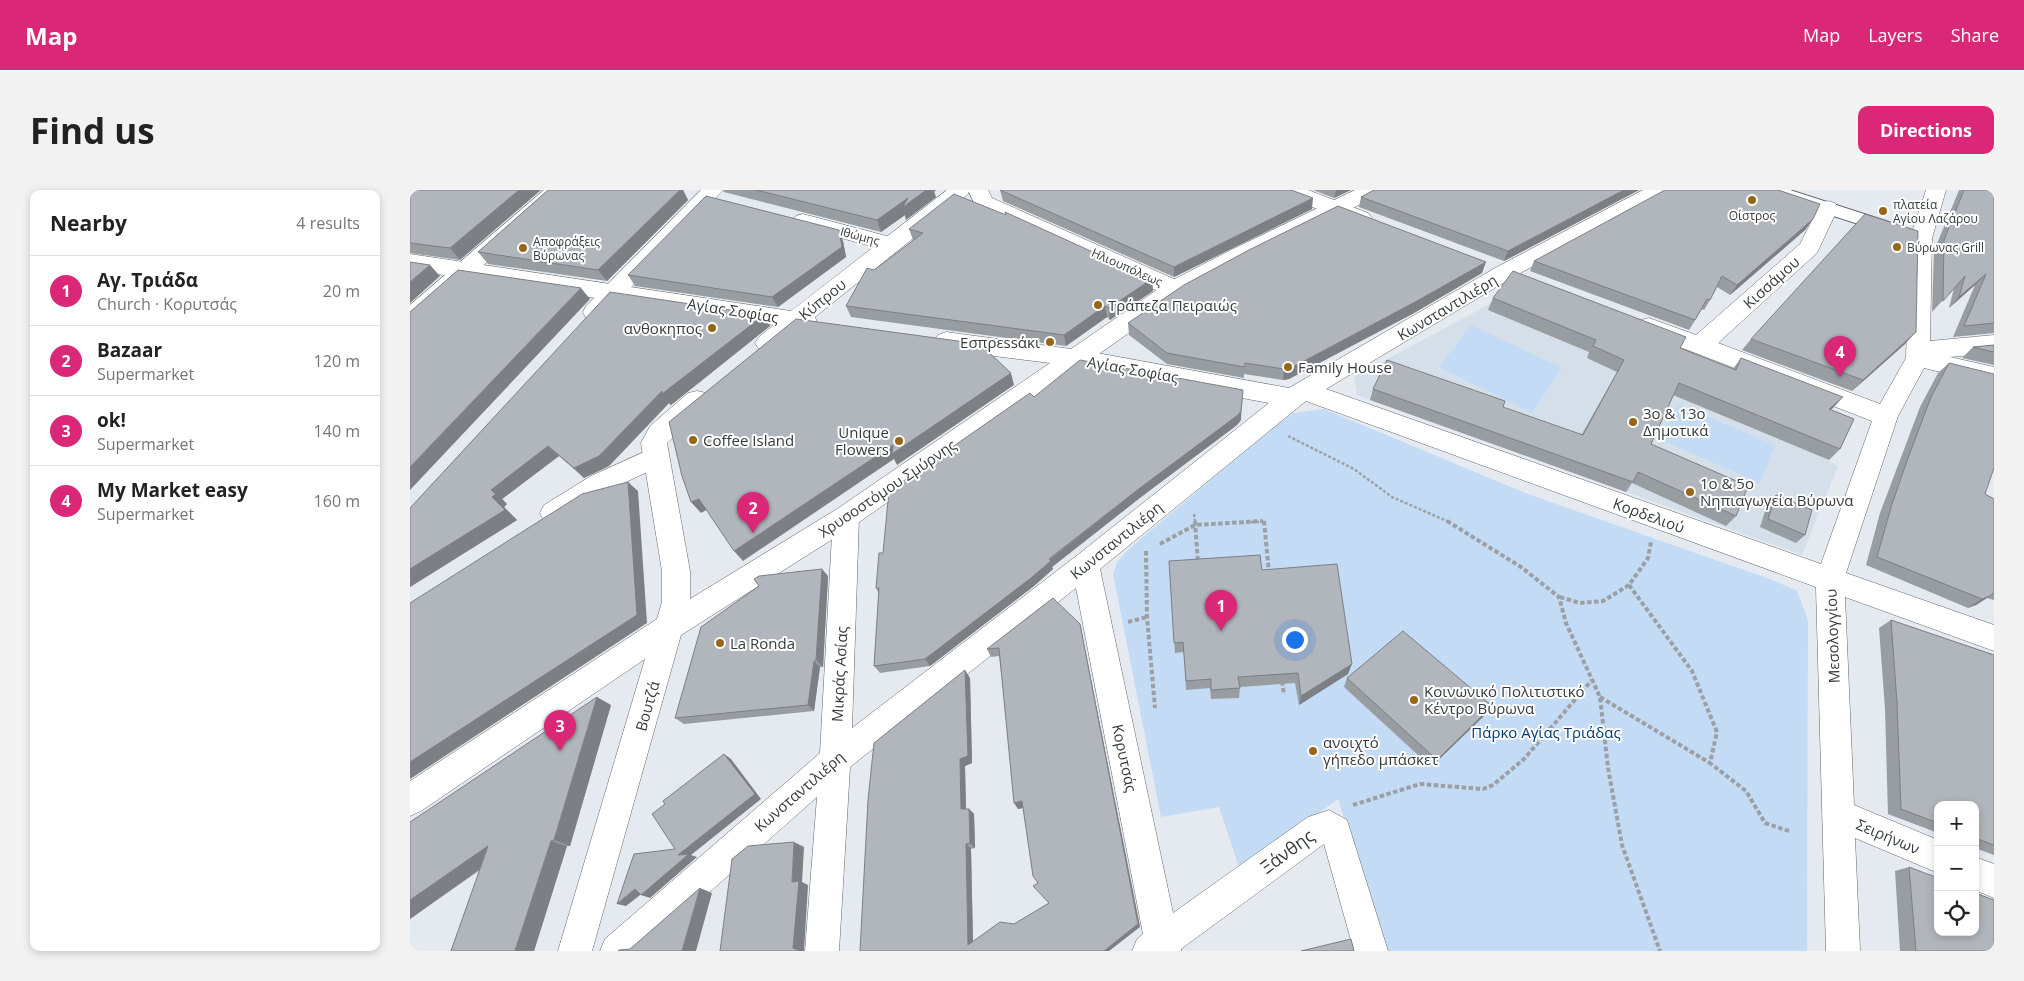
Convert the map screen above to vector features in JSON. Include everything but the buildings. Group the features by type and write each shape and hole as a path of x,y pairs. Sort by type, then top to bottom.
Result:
{"street":[{"path":"410,318 557,190"},
{"path":"686,190 715,196"},
{"name":"Κύπρου","path":"750,357 960,190"},
{"name":"Ηλιουπόλεως","path":"978,190 982,202 1175,289"},
{"path":"1288,190 1380,225"},
{"name":"Χρυσοστόμου Σμύρνης","path":"410,800 669,627 846,517 1175,289 1239,255 1372,190"},
{"name":"Κωνσταντιλιέρη","path":"617,951 835,760 1085,565 1298,395 1505,272 1659,190"},
{"path":"1772,190 1921,238"},
{"name":"Μεσολογγίου","path":"1843,951 1830,579 1886,416 1919,355 1921,238 1936,190"},
{"path":"579,328 613,292 715,196"},
{"name":"Κισσάμου","path":"1700,345 1809,248 1828,208"},
{"name":"Ιθώμης","path":"784,216 890,244"},
{"name":"Αγίας Σοφίας","path":"410,262 824,324"},
{"path":"1478,262 1533,283"},
{"path":"1626,317 1886,416"},
{"name":"Αγίας Σοφίας","path":"922,338 1075,358 1298,395"},
{"path":"1919,355 1994,344"},
{"path":"1919,355 1994,376"},
{"path":"535,525 600,483 655,457 654,443 659,433 712,387"},
{"name":"Κορδελιού","path":"1298,395 1653,516 1994,638"},
{"name":"Βουτζά","path":"575,951 676,602 676,571 655,457"},
{"name":"Μικράς Ασίας","path":"822,951 835,760 846,517"},
{"name":"Κορυτσάς","path":"1085,565 1159,948"},
{"name":"Σειρήνων","path":"1838,814 1934,855"},
{"name":"Ξάνθης","path":"1159,948 1319,828 1329,826 1336,832 1371,951"},
{"path":"1979,875 1994,882"}],"path":[{"path":"1286,430 1289,436 1354,469 1392,498 1444,519 1521,567 1559,597 1580,603 1604,601 1629,584 1648,558 1653,516"},
{"path":"1194,516 1198,570"},
{"path":"1156,708 1147,617 1146,551 1195,525 1264,521 1270,578"},
{"path":"1629,584 1692,671 1717,732 1710,763"},
{"path":"1559,597 1566,623 1600,697 1608,768 1622,845 1660,951"},
{"path":"1282,676 1284,695"},
{"path":"1329,826 1337,814 1351,806 1420,784 1483,789 1493,785 1524,759 1592,680"},
{"path":"1600,697 1710,763 1746,791 1765,823 1789,831"}],"shaded area":[{"name":"3o & 13o Δημοτικά","path":"1508,283 1838,466 1802,555 1357,395 1354,377 1488,305"}],"green space":[{"path":"1471,325 1562,368 1532,413 1439,367"},
{"path":"1678,404 1775,445 1760,483 1661,440"},
{"name":"Πάρκο Αγίας Τριάδας","path":"1324,409 1528,494 1775,581 1797,591 1808,620 1807,951 1385,951 1338,799 1240,870 1219,807 1161,817 1113,574 1117,562 1130,548 1271,429 1294,413"}],"place":[{"name":"Οίστρος","path":"1752,200"},
{"name":"πλατεία Αγίου Λαζάρου","path":"1883,211"},
{"name":"Βύρωνας Grill","path":"1897,247"},
{"name":"Αποφράξεις Βύρωνας","path":"523,248"},
{"name":"Τράπεζα Πειραιώς","path":"1098,305"},
{"name":"ανθοκηπος","path":"712,328"},
{"name":"Εσπρεssάκι","path":"1050,342"},
{"name":"Family House","path":"1288,367"},
{"name":"My Market easy","path":"1840,377"},
{"name":"3o & 13o Δημοτικά","path":"1633,422"},
{"name":"Coffee Island","path":"693,440"},
{"name":"Unique Flowers","path":"899,441"},
{"name":"1ο & 5ο Νηπιαγωγεία Βύρωνα","path":"1690,492"},
{"name":"Bazaar","path":"753,533"},
{"name":"Αγ. Τριάδα","path":"1221,631"},
{"name":"La Ronda","path":"720,643"},
{"name":"Κοινωνικό Πολιτιστικό Κέντρο Βύρωνα","path":"1414,700"},
{"name":"ok!","path":"560,751"},
{"name":"ανοιχτό γήπεδο μπάσκετ","path":"1313,751"}]}
